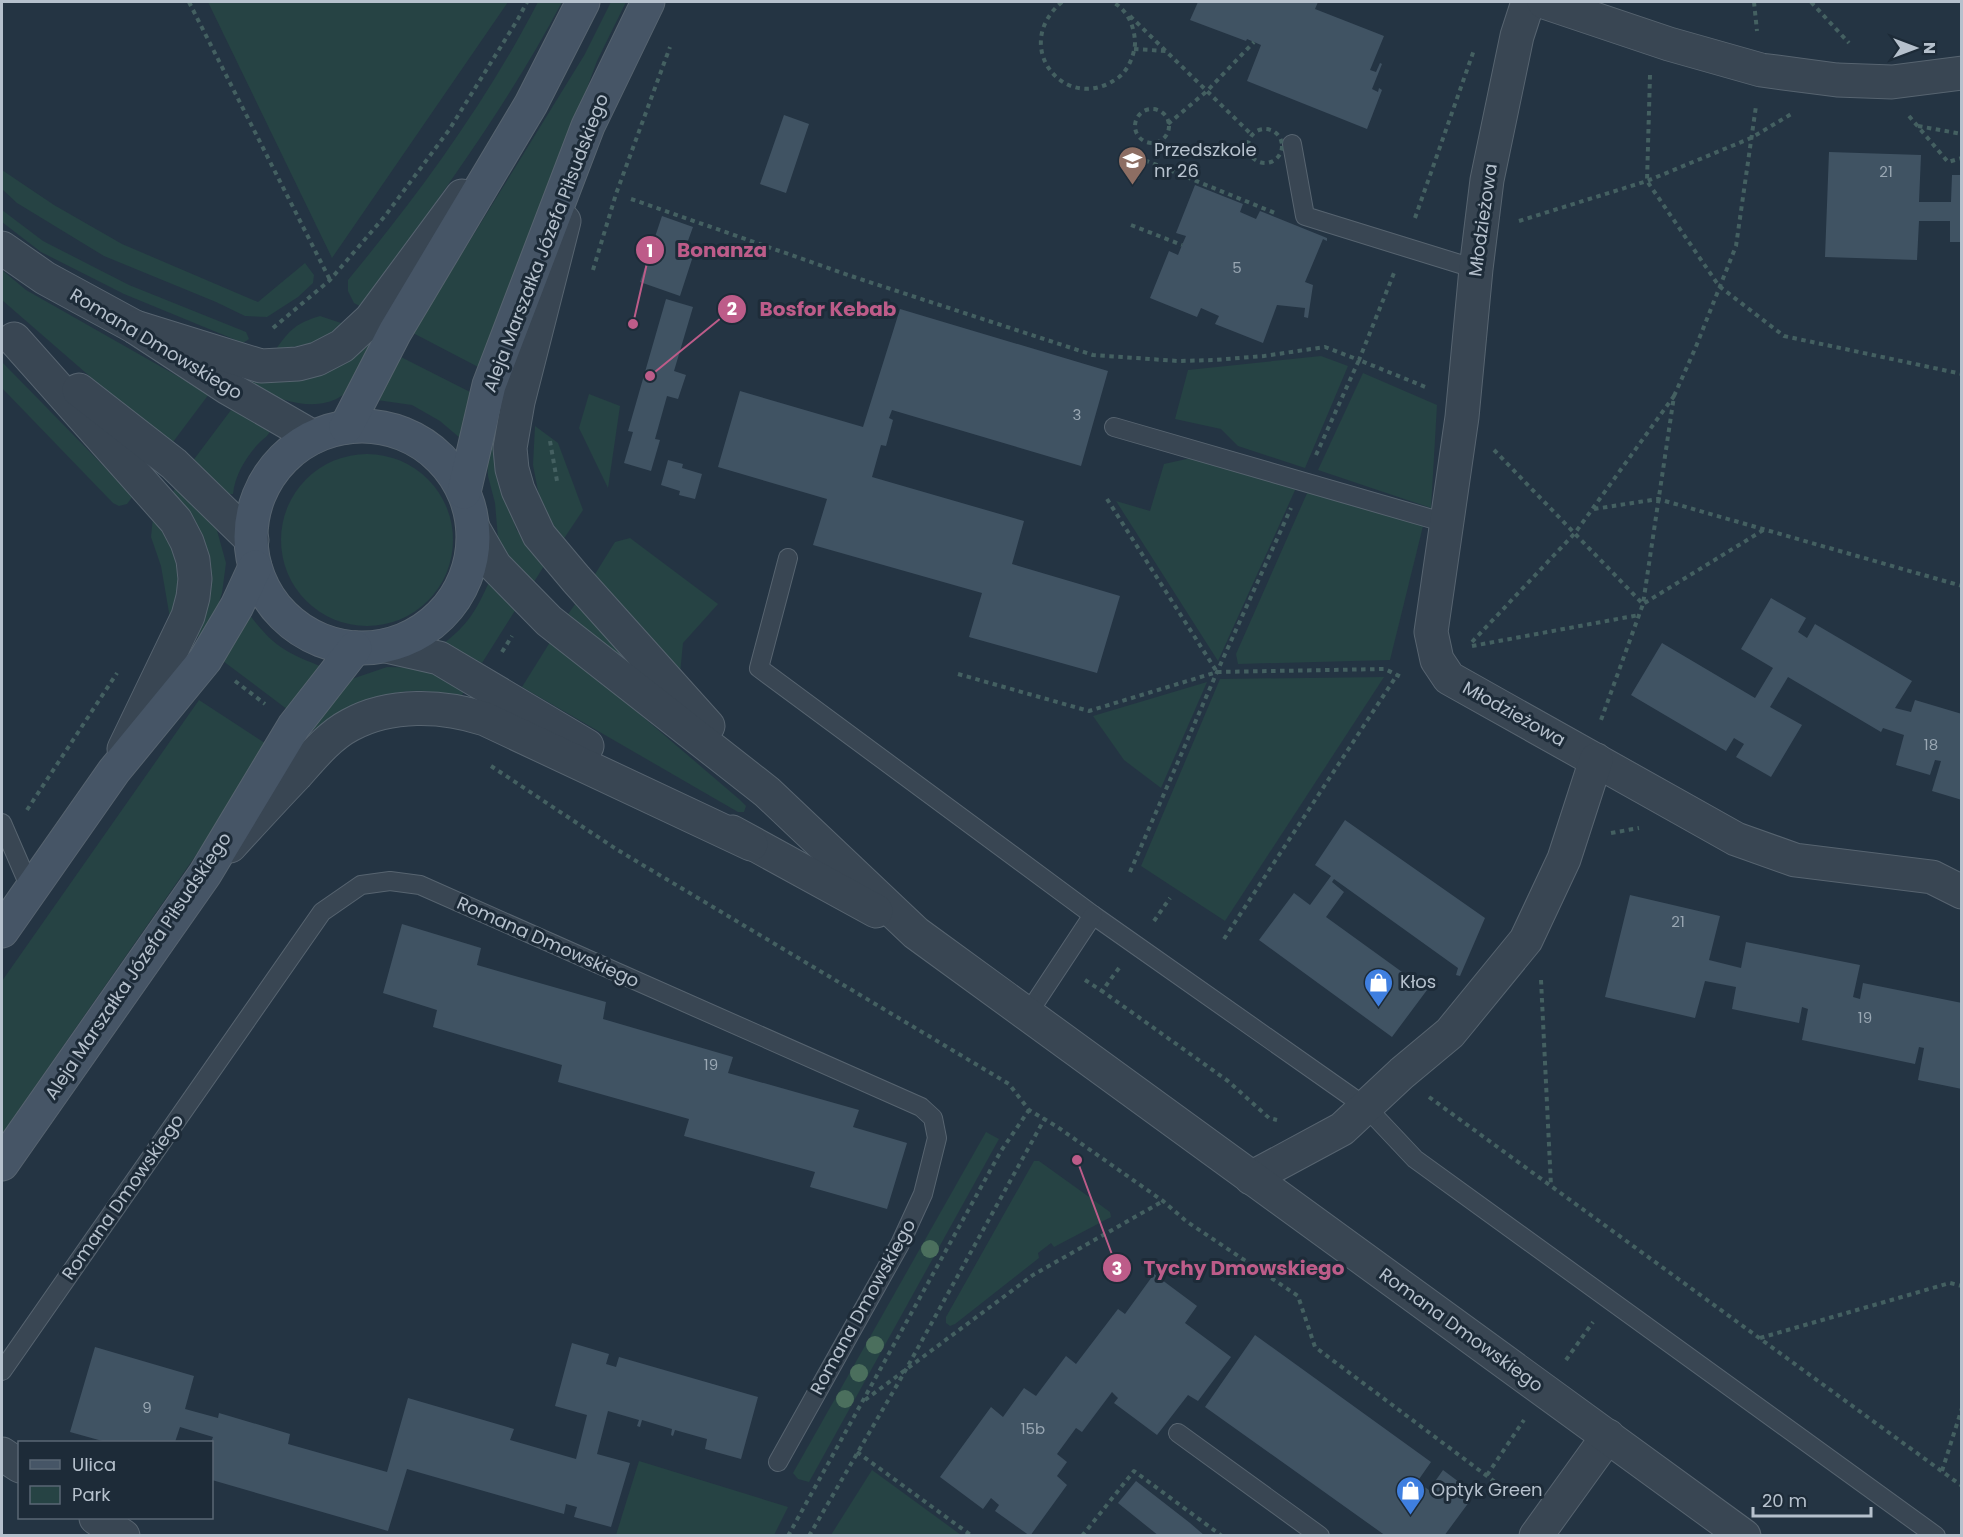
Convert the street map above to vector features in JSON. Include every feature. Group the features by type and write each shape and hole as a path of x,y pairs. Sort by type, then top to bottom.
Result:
{"main road":[{"path":"346,427 395,333 531,104 583,2"},
{"name":"Aleja Marszałka Józefa Piłsudskiego","path":"464,492 489,386 588,126 648,2"},
{"path":"2,932 114,771 205,660 237,606 253,553 255,509 267,480 286,455 313,437 346,427 382,427 416,440 444,462 464,492 473,528 471,560 460,590 441,615 416,634 371,647 319,640 288,620 268,598 253,553"},
{"name":"Aleja Marszałka Józefa Piłsudskiego","path":"2,1164 205,874 294,726 371,647"}],"street":[{"name":"Młodzieżowa","path":"1528,2 1517,36 1487,180 1462,417 1431,632 1437,660 1449,678 1736,839 1795,860 1932,877 1962,892"},
{"path":"1544,2 1651,38 1761,70 1837,80 1892,82 1962,73"},
{"path":"135,327 261,366 297,364 317,359 342,346 371,318 531,104"},
{"path":"588,126 518,402 510,448 512,469 518,490 539,536 767,792"},
{"name":"Romana Dmowskiego","path":"2,248 45,278 135,327 228,388 313,437"},
{"path":"8,333 174,464 253,553"},
{"path":"8,333 176,521 188,542 193,560 195,579 188,616 114,771"},
{"name":"Romana Dmowskiego","path":"473,528 495,566 549,621 767,792 916,933 1744,1536"},
{"name":"Romana Dmowskiego","path":"371,647 439,658 483,682 751,844 916,933"},
{"path":"205,874 322,747 350,725 379,713 425,708 458,711 485,719 751,844"},
{"path":"1251,1178 1342,1129 1402,1073 1450,1033 1526,940 1564,859 1592,758"},
{"path":"1541,1528 1608,1436"},
{"path":"2,1454 18,1465"},
{"path":"98,1519 123,1536"}],"lane":[{"path":"1292,144 1305,216 1476,268"},
{"path":"1114,427 1446,523"},
{"path":"788,558 759,668 1093,915 1366,1107 1415,1159 1936,1536"},
{"path":"5,831 31,890"},
{"name":"Romana Dmowskiego","path":"2,1371 322,912 361,885 390,881 420,885 921,1107 933,1118 937,1138 923,1194 900,1244 778,1462"},
{"path":"1028,1016 1093,915"},
{"path":"1178,1433 1320,1536"}],"path":[{"path":"189,2 330,280"},
{"path":"267,333 330,280 385,216 449,130 527,2"},
{"path":"1062,2 1050,11 1043,25 1040,41 1043,58 1050,72 1063,82 1078,88 1094,89 1110,84 1123,74 1131,61 1134,50 1134,31 1129,17 1119,5"},
{"path":"1113,2 1119,5 1252,135"},
{"path":"1811,2 1854,48"},
{"path":"1651,38 1647,181 1719,286 1784,336 1962,374"},
{"path":"1168,124 1160,111 1149,109 1139,115 1135,125 1142,140 1152,143 1162,139 1166,135 1168,124 1207,91 1254,42"},
{"path":"592,272 616,194 671,44"},
{"path":"1130,872 1217,672 1359,360 1405,246 1475,46"},
{"path":"1134,50 1166,51"},
{"path":"1639,615 1468,646 1575,533 1674,396 1695,350 1736,246 1761,70"},
{"path":"1917,126 1962,134"},
{"path":"1480,234 1647,181 1752,138"},
{"path":"1137,178 1142,165 1147,161 1279,214"},
{"path":"631,199 854,277 1093,355 1178,361 1214,360 1264,356 1325,347 1359,360 1441,393 1643,604"},
{"path":"1131,225 1182,245"},
{"path":"1592,758 1643,604 1674,396"},
{"path":"549,434 557,484"},
{"path":"1107,499 1217,672"},
{"path":"1593,510 1658,499 1962,586"},
{"path":"1643,604 1765,529"},
{"path":"497,660 513,634"},
{"path":"5,831 123,664"},
{"path":"958,674 1089,711 1217,672 1385,669 1427,690 1444,671"},
{"path":"1224,939 1397,675"},
{"path":"233,680 268,706"},
{"path":"485,762 616,849 1009,1084 1029,1110 1045,1118 1162,1201 1186,1221 1298,1296 1315,1347 1541,1528"},
{"path":"1604,840 1609,833 1643,827"},
{"path":"1170,898 1102,991 1228,1081"},
{"path":"1540,974 1551,1186"},
{"path":"1425,1095 1962,1486"},
{"path":"788,1536 1001,1151 1029,1110"},
{"path":"809,1536 904,1373 1045,1118"},
{"path":"863,1402 1033,1275 1162,1201"},
{"path":"1759,1338 1950,1283 1962,1286"},
{"path":"1942,1471 1962,1408"},
{"path":"858,1452 972,1536"},
{"path":"1082,1536 1134,1471 1222,1536"}],"green space":[{"path":"208,2 508,2 332,258"},
{"path":"538,2 562,2 517,81 441,195 362,307 354,303 348,291 348,280 426,180 474,111"},
{"path":"611,2 626,2 597,61 484,370 413,333 585,54"},
{"path":"2,170 54,205 122,244 258,302 305,263 314,275 313,283 298,297 267,317 245,316 104,256 17,203 2,189"},
{"path":"2,210 43,241 129,285 246,332 249,339 243,343 124,294 41,252 2,222"},
{"path":"2,270 26,290 209,394 170,446 2,300"},
{"path":"320,316 344,324 327,336 312,342 276,349 295,328 305,321"},
{"path":"364,342 377,344 363,374 338,398 325,403 311,404 281,399 250,387 255,375"},
{"path":"399,356 476,395 460,438 440,421 412,405 377,400"},
{"path":"1321,356 1348,366 1305,468 1238,446 1221,429 1175,419 1188,370"},
{"path":"2,362 133,496 127,504 119,506 113,503 2,388"},
{"path":"1363,373 1437,405 1431,508 1318,470"},
{"path":"589,394 620,406 608,488 579,428"},
{"path":"231,410 271,429 242,467 233,494 226,494 192,462"},
{"path":"496,412 506,416 504,488 516,529 544,566 532,585 508,561 498,538 487,455"},
{"path":"535,426 558,443 583,510 561,543 540,501 533,465"},
{"path":"367,454 400,461 428,479 446,507 453,540 446,573 428,601 400,619 367,626 334,619 306,601 288,573 281,540 288,507 306,479 334,461"},
{"path":"1191,458 1296,488 1218,661 1116,501 1150,511 1164,464"},
{"path":"179,483 213,516 226,563 222,593 209,633 202,639 197,635 211,576 210,558 199,533 170,496"},
{"path":"1308,491 1423,526 1390,660 1238,664 1236,654"},
{"path":"153,517 168,534 178,561 180,586 171,624 161,566 151,537"},
{"path":"630,538 718,604 683,643 680,674 592,579 615,542"},
{"path":"489,582 516,609 482,663 444,643 471,616"},
{"path":"576,603 641,673 566,617"},
{"path":"249,614 265,634 281,647 323,667 292,713 223,661"},
{"path":"552,639 740,800 746,806 744,812 738,812 522,687"},
{"path":"387,667 430,668 467,685 460,699 424,691 395,693 368,702 318,732 313,729 310,724 346,681"},
{"path":"1384,677 1225,921 1141,866 1220,679"},
{"path":"1207,682 1161,788 1124,760 1093,716"},
{"path":"199,700 271,747 2,1134 2,981"},
{"path":"986,1132 999,1139 809,1482 798,1479 793,1473"},
{"path":"1034,1161 1039,1161 1110,1212 1111,1217 1054,1247 1051,1243 1038,1253 1039,1258 950,1326 946,1323 946,1317"},
{"path":"639,1461 788,1507 774,1535 616,1535"},
{"path":"872,1470 961,1535 831,1535"}],"building":[{"path":"1198,2 1318,2 1315,9 1384,36 1370,70 1376,72 1380,63 1382,64 1372,89 1378,92 1379,88 1382,90 1367,129 1247,81 1261,45 1190,20"},
{"path":"784,115 809,124 786,193 760,184"},
{"path":"1829,152 1921,155 1919,202 1951,202 1952,175 1962,175 1962,242 1950,242 1950,221 1919,221 1917,260 1825,257"},
{"path":"1195,185 1243,204 1240,212 1256,219 1260,211 1327,238 1327,241 1323,239 1305,282 1313,285 1308,318 1304,317 1305,308 1277,305 1263,343 1215,324 1219,316 1201,308 1197,317 1150,298 1169,251 1178,255 1186,236 1176,233"},
{"path":"662,216 693,227 685,249 695,250 680,296 640,282"},
{"path":"666,299 693,307 674,371 686,375 678,399 667,396 655,439 660,440 651,471 624,463 633,432 628,431"},
{"path":"900,309 1108,371 1081,466 892,410 889,418 893,420 886,446 881,445 872,477 1024,521 1012,564 1120,596 1097,673 969,637 982,593 813,545 827,499 718,467 740,391 863,427"},
{"path":"668,460 683,464 682,468 702,474 695,499 679,495 680,491 661,485"},
{"path":"1771,598 1806,618 1798,632 1807,638 1815,624 1912,681 1895,708 1911,712 1915,700 1962,714 1962,800 1932,791 1941,761 1935,760 1930,775 1896,765 1904,735 1883,728 1881,732 1788,677 1770,707 1802,725 1771,777 1736,757 1744,744 1734,738 1726,751 1631,695 1662,643 1755,698 1773,668 1741,649"},
{"path":"1345,820 1485,918 1460,976 1456,975 1458,968 1334,879 1332,882 1344,892 1326,917 1427,990 1392,1037 1259,940 1294,893 1310,905 1331,876 1315,865"},
{"path":"1630,895 1720,916 1709,960 1741,968 1746,942 1860,965 1853,997 1860,999 1863,983 1962,1003 1962,1089 1918,1080 1924,1048 1919,1047 1915,1064 1802,1040 1808,1009 1802,1007 1799,1023 1732,1009 1736,987 1705,981 1695,1018 1605,997"},
{"path":"402,924 481,948 477,965 606,1002 603,1019 733,1057 728,1073 859,1110 853,1127 907,1143 887,1209 810,1187 815,1172 684,1136 689,1119 558,1082 562,1065 433,1027 437,1010 383,993"},
{"path":"1154,1274 1197,1306 1185,1323 1231,1357 1198,1401 1188,1395 1157,1435 1114,1403 1118,1398 1112,1392 1082,1432 1076,1428 1057,1454 1067,1462 1057,1476 1067,1485 1030,1536 995,1511 999,1505 991,1498 983,1509 940,1477 991,1407 1003,1417 1024,1388 1036,1396 1066,1356 1076,1364 1118,1309 1125,1314"},
{"path":"1255,1335 1431,1462 1417,1482 1429,1490 1443,1470 1475,1494 1444,1536 1386,1536 1205,1407"},
{"path":"572,1343 609,1354 606,1364 616,1367 619,1357 758,1397 741,1459 705,1449 707,1439 675,1430 673,1436 671,1435 672,1429 642,1420 640,1427 637,1426 639,1420 608,1411 597,1454 630,1463 611,1527 574,1517 577,1507 566,1504 564,1514 407,1469 388,1531 213,1480 213,1437 180,1427 175,1441 102,1441 70,1432 95,1347 194,1376 185,1409 218,1418 219,1413 290,1434 288,1444 387,1472 408,1398 514,1429 510,1440 576,1459 587,1415 555,1406"},
{"path":"1136,1481 1205,1536 1159,1536 1118,1503"}],"place":[{"name":"Przedszkole nr 26","path":"1133,186"},
{"name":"Bonanza","path":"633,324"},
{"name":"Bosfor Kebab","path":"650,376"},
{"name":"Kłos","path":"1379,1008"},
{"name":"Tychy Dmowskiego","path":"1077,1160"},
{"name":"Optyk Green","path":"1410,1516"}]}
